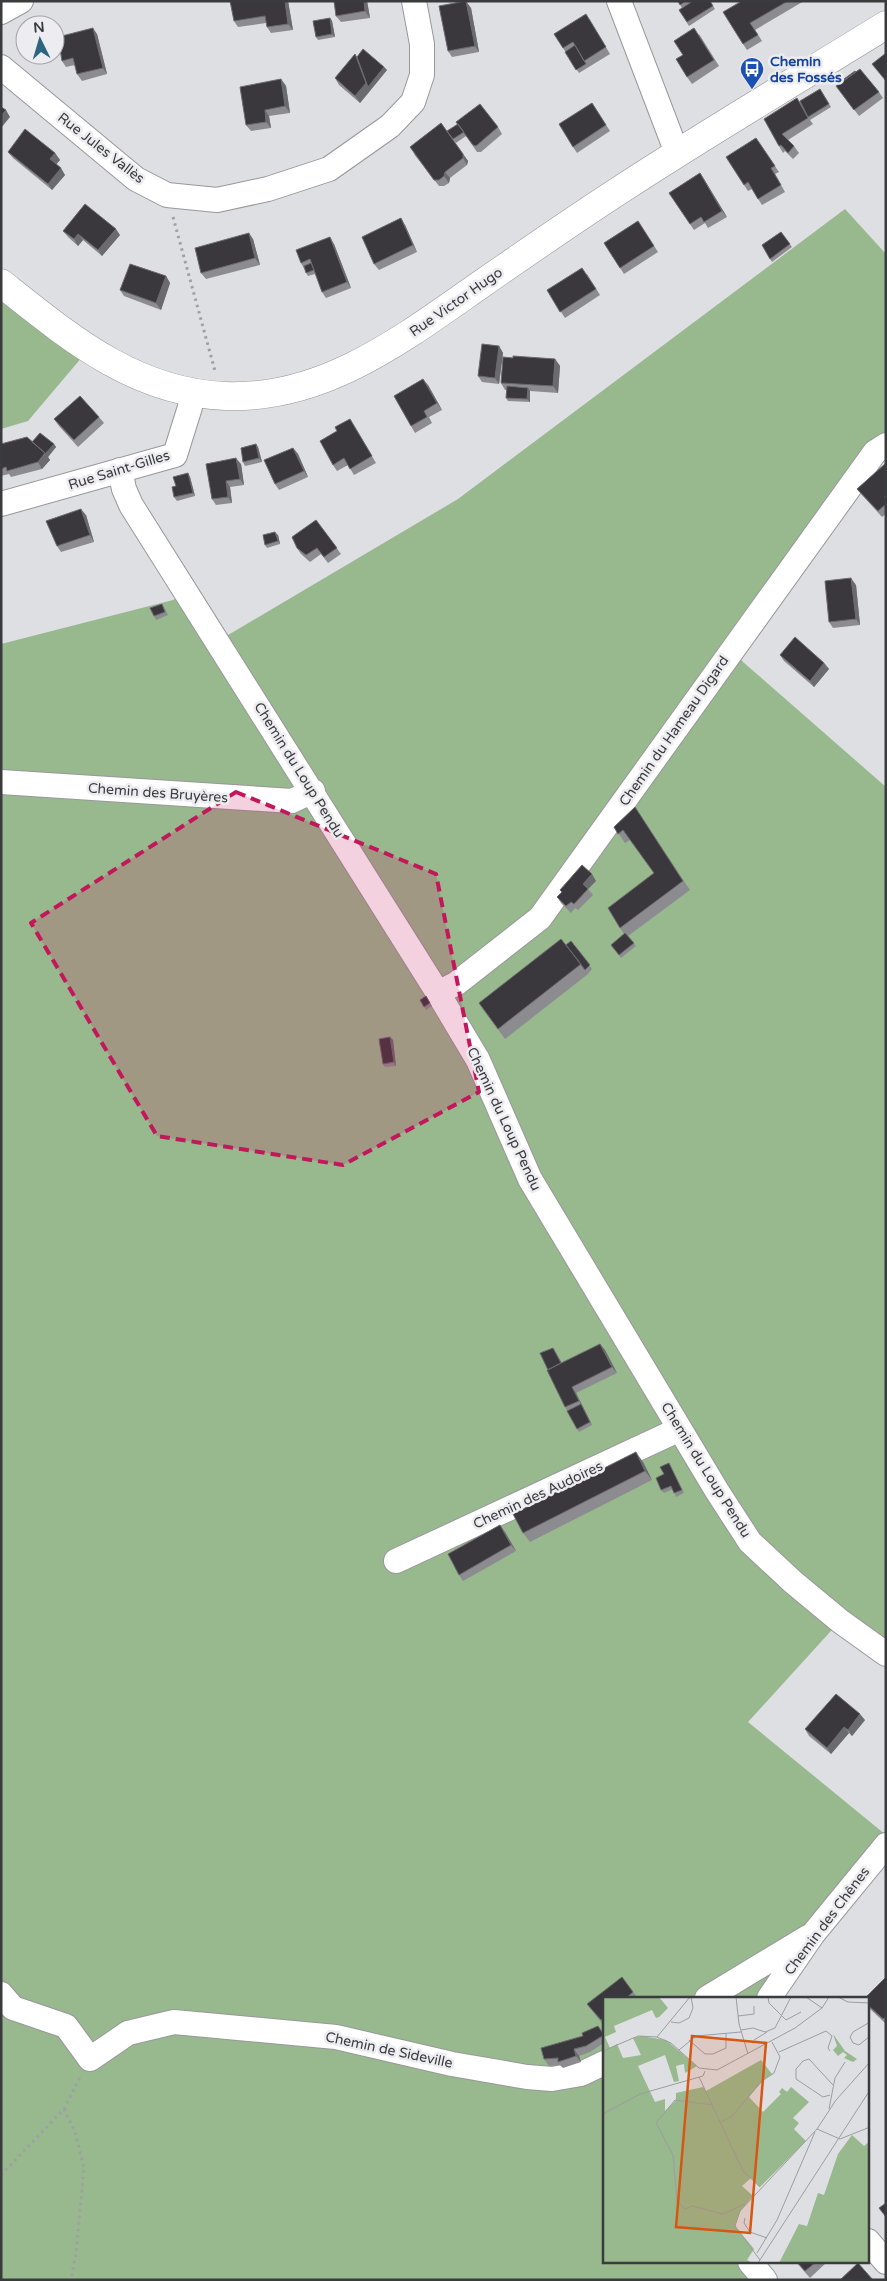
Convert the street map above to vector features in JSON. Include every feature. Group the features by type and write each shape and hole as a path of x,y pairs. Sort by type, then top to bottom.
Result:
{"main road":[{"name":"Rue Victor Hugo","path":"1,283 88,350 117,367 144,379 192,392 223,396 255,396 287,391 334,376 397,343 573,220 677,153 886,25"}],"street":[{"path":"1,12 22,1"},
{"name":"Rue Jules Vallès","path":"1,68 136,179 167,195 217,200 268,189 329,169 390,126 413,102 422,75 422,44 414,1"},
{"path":"619,1 677,153"},
{"name":"Rue Saint-Gilles","path":"1,504 175,455 190,408 192,392"},
{"name":"Chemin du Hameau Digard","path":"438,993 457,982 540,918 875,452 886,445"},
{"name":"Chemin du Loup Pendu","path":"120,470 124,489 131,505 313,791 478,1060 530,1179 750,1542 792,1582 840,1621 886,1654"},
{"name":"Chemin des Bruyères","path":"1,782 292,801 313,791"},
{"name":"Chemin des Audoires","path":"396,1561 680,1429"},
{"name":"Chemin des Chênes","path":"770,1997 813,1934 886,1845"},
{"path":"709,1997 813,1934"},
{"path":"1,1994 13,2008 66,2026 90,2059"},
{"name":"Chemin de Sideville","path":"90,2059 128,2033 174,2022 336,2037 452,2064 527,2077 552,2079 581,2074 603,2063"},
{"path":"870,2243 886,2262"},
{"path":"752,2264 765,2280"}],"path":[{"path":"167,195 223,396"},
{"path":"1,2175 64,2109 90,2059"},
{"path":"64,2109 75,2132 84,2168 76,2253 70,2280"}],"highlighted area":[{"path":"236,792 436,874 479,1092 343,1165 157,1136 31,923"}],"green space":[{"path":"845,209 886,254 886,445 733,649 743,662 886,787 886,1654 840,1621 748,1722 886,1835 770,1997 603,1997 603,2264 752,2264 765,2280 1,2280 1,644 173,600 187,592 218,641 458,499"},
{"path":"1,283 88,350 28,421 1,429"}],"building":[{"path":"230,1 285,1 288,24 267,27 265,16 234,21"},
{"path":"334,1 364,1 365,11 336,16"},
{"path":"466,1 475,46 448,51 439,6"},
{"path":"678,1 686,1 680,5"},
{"path":"693,1 710,1 713,6 687,22 679,10"},
{"path":"742,1 788,1 750,23 758,35 743,44 723,12"},
{"path":"586,14 606,47 584,61 573,42 563,48 554,34"},
{"path":"330,18 332,34 316,37 313,21"},
{"path":"93,28 103,68 77,74 73,58 65,60 65,35"},
{"path":"694,28 714,60 687,77 676,59 683,55 674,41"},
{"path":"575,45 586,64 576,70 565,52"},
{"path":"363,49 384,67 368,87 357,57"},
{"path":"886,53 886,81 872,64"},
{"path":"355,54 366,83 355,96 335,78"},
{"path":"860,69 879,92 854,110 836,86"},
{"path":"855,71 856,72 844,79"},
{"path":"281,79 285,106 265,110 266,122 246,125 240,87"},
{"path":"820,89 829,104 808,117 800,101"},
{"path":"797,98 808,118 782,134 794,146 788,153 781,145 779,146 764,119"},
{"path":"592,103 606,125 573,147 559,124"},
{"path":"480,104 498,127 476,146 473,145 456,122"},
{"path":"1,107 6,110 1,116"},
{"path":"441,123 463,154 463,158 445,172 444,176 439,180 434,180 410,147"},
{"path":"458,124 464,132 453,139 447,131"},
{"path":"25,129 55,153 50,159 61,168 48,184 8,152"},
{"path":"756,138 775,166 771,168 781,185 758,199 748,182 744,185 726,157"},
{"path":"700,173 722,211 704,222 701,217 690,224 669,193"},
{"path":"85,204 116,229 98,250 78,234 74,239 63,231"},
{"path":"401,218 413,245 374,264 362,237"},
{"path":"638,221 654,246 620,268 604,243"},
{"path":"781,232 790,244 770,259 762,245"},
{"path":"249,233 255,258 201,273 195,248"},
{"path":"330,237 347,282 322,292 310,259 301,263 296,250"},
{"path":"311,263 314,270 306,273 304,266"},
{"path":"130,264 166,276 156,303 120,290"},
{"path":"582,268 596,289 560,312 547,290"},
{"path":"482,344 499,346 495,378 478,376"},
{"path":"513,356 555,359 553,386 501,383 503,357 513,358"},
{"path":"423,379 437,403 424,411 427,417 411,426 394,396"},
{"path":"507,386 528,388 527,399 506,398"},
{"path":"80,396 99,417 74,440 54,419"},
{"path":"350,419 372,456 350,469 344,458 333,465 320,441 337,431 335,427"},
{"path":"40,433 54,444 45,454 32,442"},
{"path":"27,437 45,453 38,462 7,471 6,467 1,469 1,444"},
{"path":"256,444 259,458 243,462 241,448"},
{"path":"293,448 304,471 275,484 264,460"},
{"path":"236,458 240,479 226,481 228,497 212,499 206,464"},
{"path":"886,463 886,496 884,497 886,504 878,511 857,489"},
{"path":"188,473 193,493 174,497 172,487 176,486 173,477"},
{"path":"81,509 90,535 57,546 46,521"},
{"path":"316,520 337,548 324,557 317,548 306,555 297,548 292,537"},
{"path":"275,532 278,541 265,545 263,535"},
{"path":"851,578 856,619 829,622 825,581"},
{"path":"162,604 165,612 154,616 150,608"},
{"path":"795,637 824,663 810,681 780,655"},
{"path":"635,807 683,881 620,928 608,908 654,873 623,830 618,834 614,827"},
{"path":"582,865 592,874 583,884 588,889 574,904 571,902 566,906 557,897 562,892 560,890"},
{"path":"625,933 634,943 619,955 611,945"},
{"path":"561,939 581,964 498,1029 479,1003"},
{"path":"571,941 590,965 585,970 566,945"},
{"path":"426,996 430,1003 424,1007 420,1000"},
{"path":"390,1037 394,1062 383,1064 379,1039"},
{"path":"600,1344 612,1367 572,1387 579,1401 565,1407 547,1370"},
{"path":"553,1348 561,1363 548,1370 540,1353"},
{"path":"581,1404 590,1422 577,1429 567,1411"},
{"path":"636,1452 645,1471 523,1533 513,1514"},
{"path":"669,1463 682,1490 674,1493 671,1486 661,1490 656,1478 664,1474 660,1467"},
{"path":"500,1525 511,1545 459,1575 448,1554"},
{"path":"836,1694 860,1714 848,1730 844,1727 827,1748 805,1729"},
{"path":"622,1977 633,1992 627,1997 603,1997 603,2018 601,2020 587,2004"},
{"path":"886,1977 886,2016 883,2019 870,2007 870,1997 866,1997"},
{"path":"598,2026 603,2036 586,2046 574,2049 576,2056 558,2062 558,2058 544,2059 541,2048 583,2036 582,2033"},
{"path":"886,2203 886,2217 879,2208"},
{"path":"799,2264 814,2264 805,2271"},
{"path":"859,2264 873,2280 840,2280"}],"place":[{"name":"Chemin des Fossés","path":"752,90"}]}
